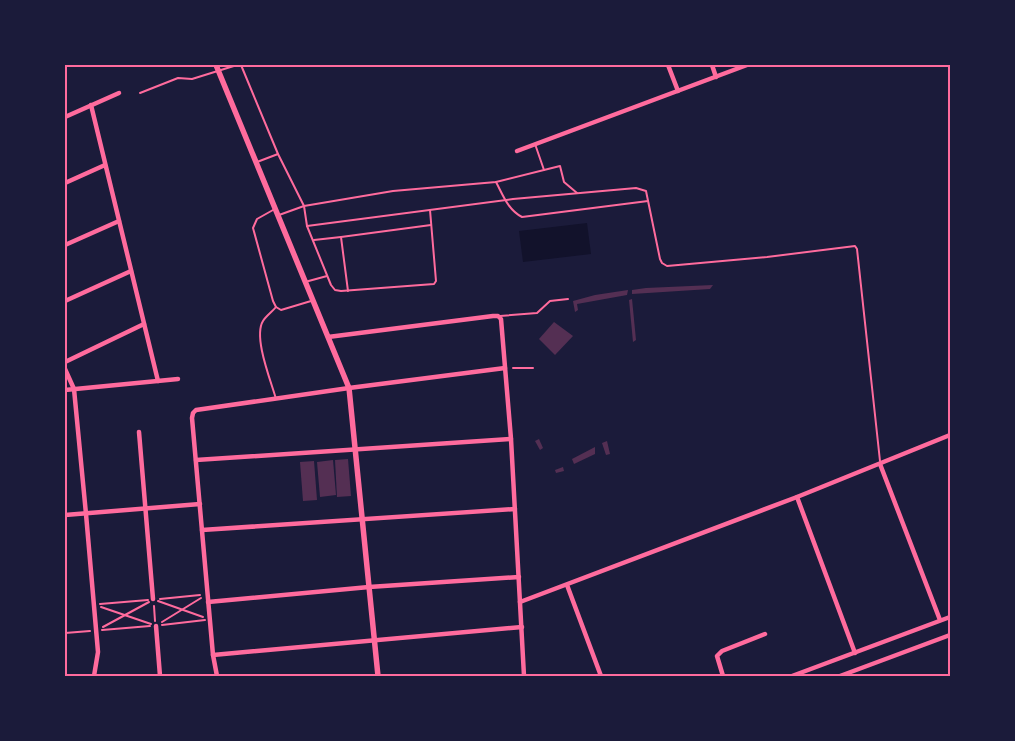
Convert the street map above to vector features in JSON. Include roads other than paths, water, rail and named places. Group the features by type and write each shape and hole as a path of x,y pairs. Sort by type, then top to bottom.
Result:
{"street":[{"path":"216,65 349,388 378,676"},
{"path":"668,65 678,91"},
{"path":"712,65 716,77"},
{"path":"517,151 747,65"},
{"path":"65,117 119,93"},
{"path":"91,105 158,381"},
{"path":"65,183 105,165"},
{"path":"65,245 119,221"},
{"path":"65,301 131,271"},
{"path":"328,337 498,316 501,319 511,439 524,676"},
{"path":"65,362 144,324"},
{"path":"217,676 208,602 193,413 196,410 505,368"},
{"path":"65,369 74,389 86,514 98,652 94,676"},
{"path":"65,390 178,379"},
{"path":"139,432 154,599"},
{"path":"520,602 797,497 950,435"},
{"path":"196,460 511,439"},
{"path":"880,464 940,620"},
{"path":"797,497 855,653"},
{"path":"65,516 200,504"},
{"path":"202,530 515,509"},
{"path":"208,602 369,587 519,577"},
{"path":"567,585 601,676"},
{"path":"792,676 950,616"},
{"path":"156,626 160,676"},
{"path":"213,655 522,628"},
{"path":"723,676 717,656 722,651 765,634"},
{"path":"840,676 950,635"}],"lane":[{"path":"140,93 178,78 192,78 237,65"},
{"path":"241,65 278,154 304,206 307,226 327,276 335,290 348,291 434,284 436,281 430,210"},
{"path":"535,144 544,170"},
{"path":"256,162 278,154"},
{"path":"278,216 304,206 393,191 496,182 560,166 564,182 577,192"},
{"path":"496,182 505,200 514,212 522,217 648,201"},
{"path":"307,226 505,200 636,188 646,192 660,259 667,266 856,247 880,464"},
{"path":"275,209 257,219 253,228 273,301 276,307 281,310 313,301"},
{"path":"313,240 432,225"},
{"path":"341,237 348,291"},
{"path":"305,282 327,276"},
{"path":"498,316 537,314 550,302 568,299"},
{"path":"276,307 262,322 259,333 276,399"}]}
